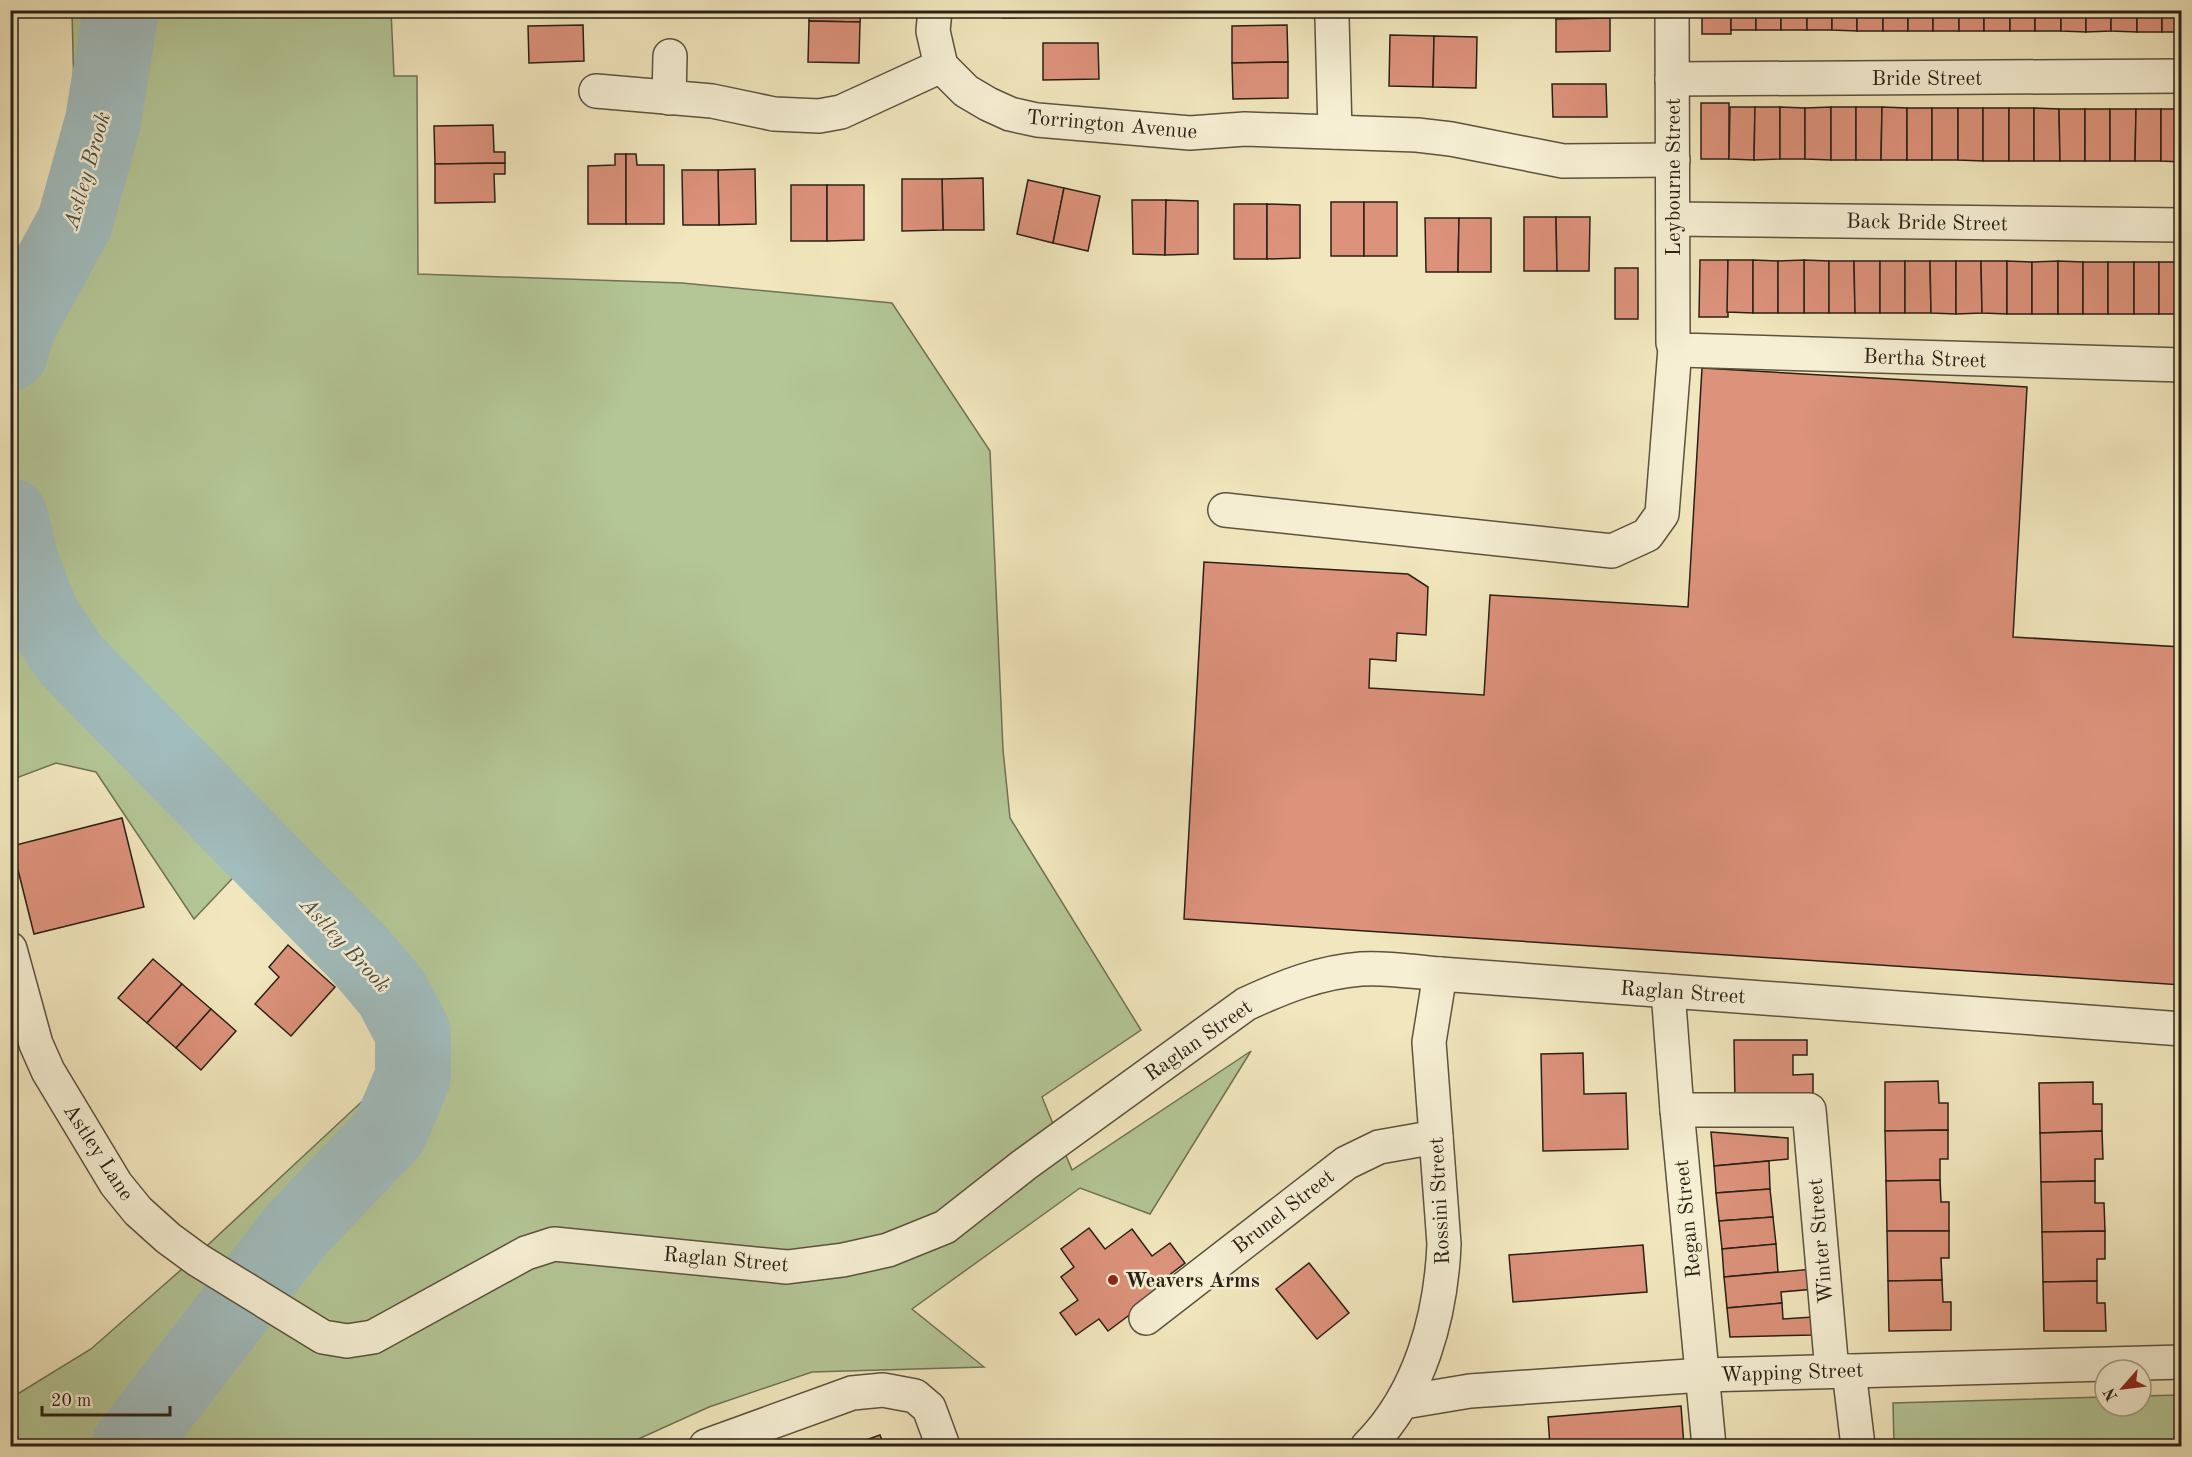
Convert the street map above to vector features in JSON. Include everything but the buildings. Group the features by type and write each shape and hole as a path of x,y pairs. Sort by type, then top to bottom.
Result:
{"street":[{"path":"597,91 712,101 774,114 819,116 841,112 941,66 933,31 935,10"},
{"path":"1330,10 1335,132"},
{"name":"Leybourne Street","path":"1225,510 1612,551 1647,535 1662,514 1674,346 1672,10"},
{"path":"669,98 670,56"},
{"name":"Torrington Avenue","path":"941,66 966,91 988,104 1010,114 1036,120 1190,133 1245,129 1417,135 1451,139 1563,161 1672,160"},
{"name":"Bride Street","path":"1672,79 2181,76"},
{"name":"Back Bride Street","path":"1673,219 2181,225"},
{"name":"Bertha Street","path":"1674,346 1692,351 2181,365"},
{"name":"Astley Lane","path":"10,949 36,1044 48,1071 116,1184 138,1211 168,1238 198,1260 323,1337"},
{"name":"Raglan Street","path":"323,1337 347,1341 373,1337 526,1253 555,1244 787,1267 843,1260 888,1250 945,1227 1024,1165 1246,1004 1288,985 1325,975 1362,969 2181,1029"},
{"name":"Rossini Street","path":"1368,1446 1378,1437 1404,1402 1431,1332 1443,1273 1444,1244 1429,1042 1440,974"},
{"name":"Regan Street","path":"1668,991 1709,1446"},
{"name":"Winter Street","path":"1677,1110 1809,1110 1840,1371 1858,1446"},
{"name":"Brunel Street","path":"1146,1318 1346,1163 1379,1147 1436,1137"},
{"name":"Wapping Street","path":"1404,1402 1470,1391 1703,1374 2181,1362"},
{"path":"706,1446 852,1393 883,1390 915,1396 928,1408 943,1446"}],"green space":[{"path":"72,11 391,11 394,76 417,76 418,274 682,283 892,303 990,451 1003,750 1010,818 1141,1030 1042,1097 1072,1170 1251,1051 1150,1214 1080,1188 912,1309 984,1367 812,1372 709,1407 623,1446 11,1446 11,1398 91,1349 182,1269 399,1067 394,1020 247,863 194,919 96,772 56,763 11,780 10,682 15,674 10,655 11,282 75,133"},
{"path":"2181,1395 2181,1446 1894,1446 1893,1403 2093,1397 2093,1418 2153,1418 2153,1396"}],"waterway":[{"name":"Astley Brook","path":"10,353 17,328 75,222 103,121 121,10"},
{"name":"Astley Brook","path":"10,516 22,565 42,616 71,660 360,955 392,993 413,1033 413,1077 389,1133 297,1229 129,1446"}],"place":[{"name":"Weavers Arms","path":"1113,1280"}]}
